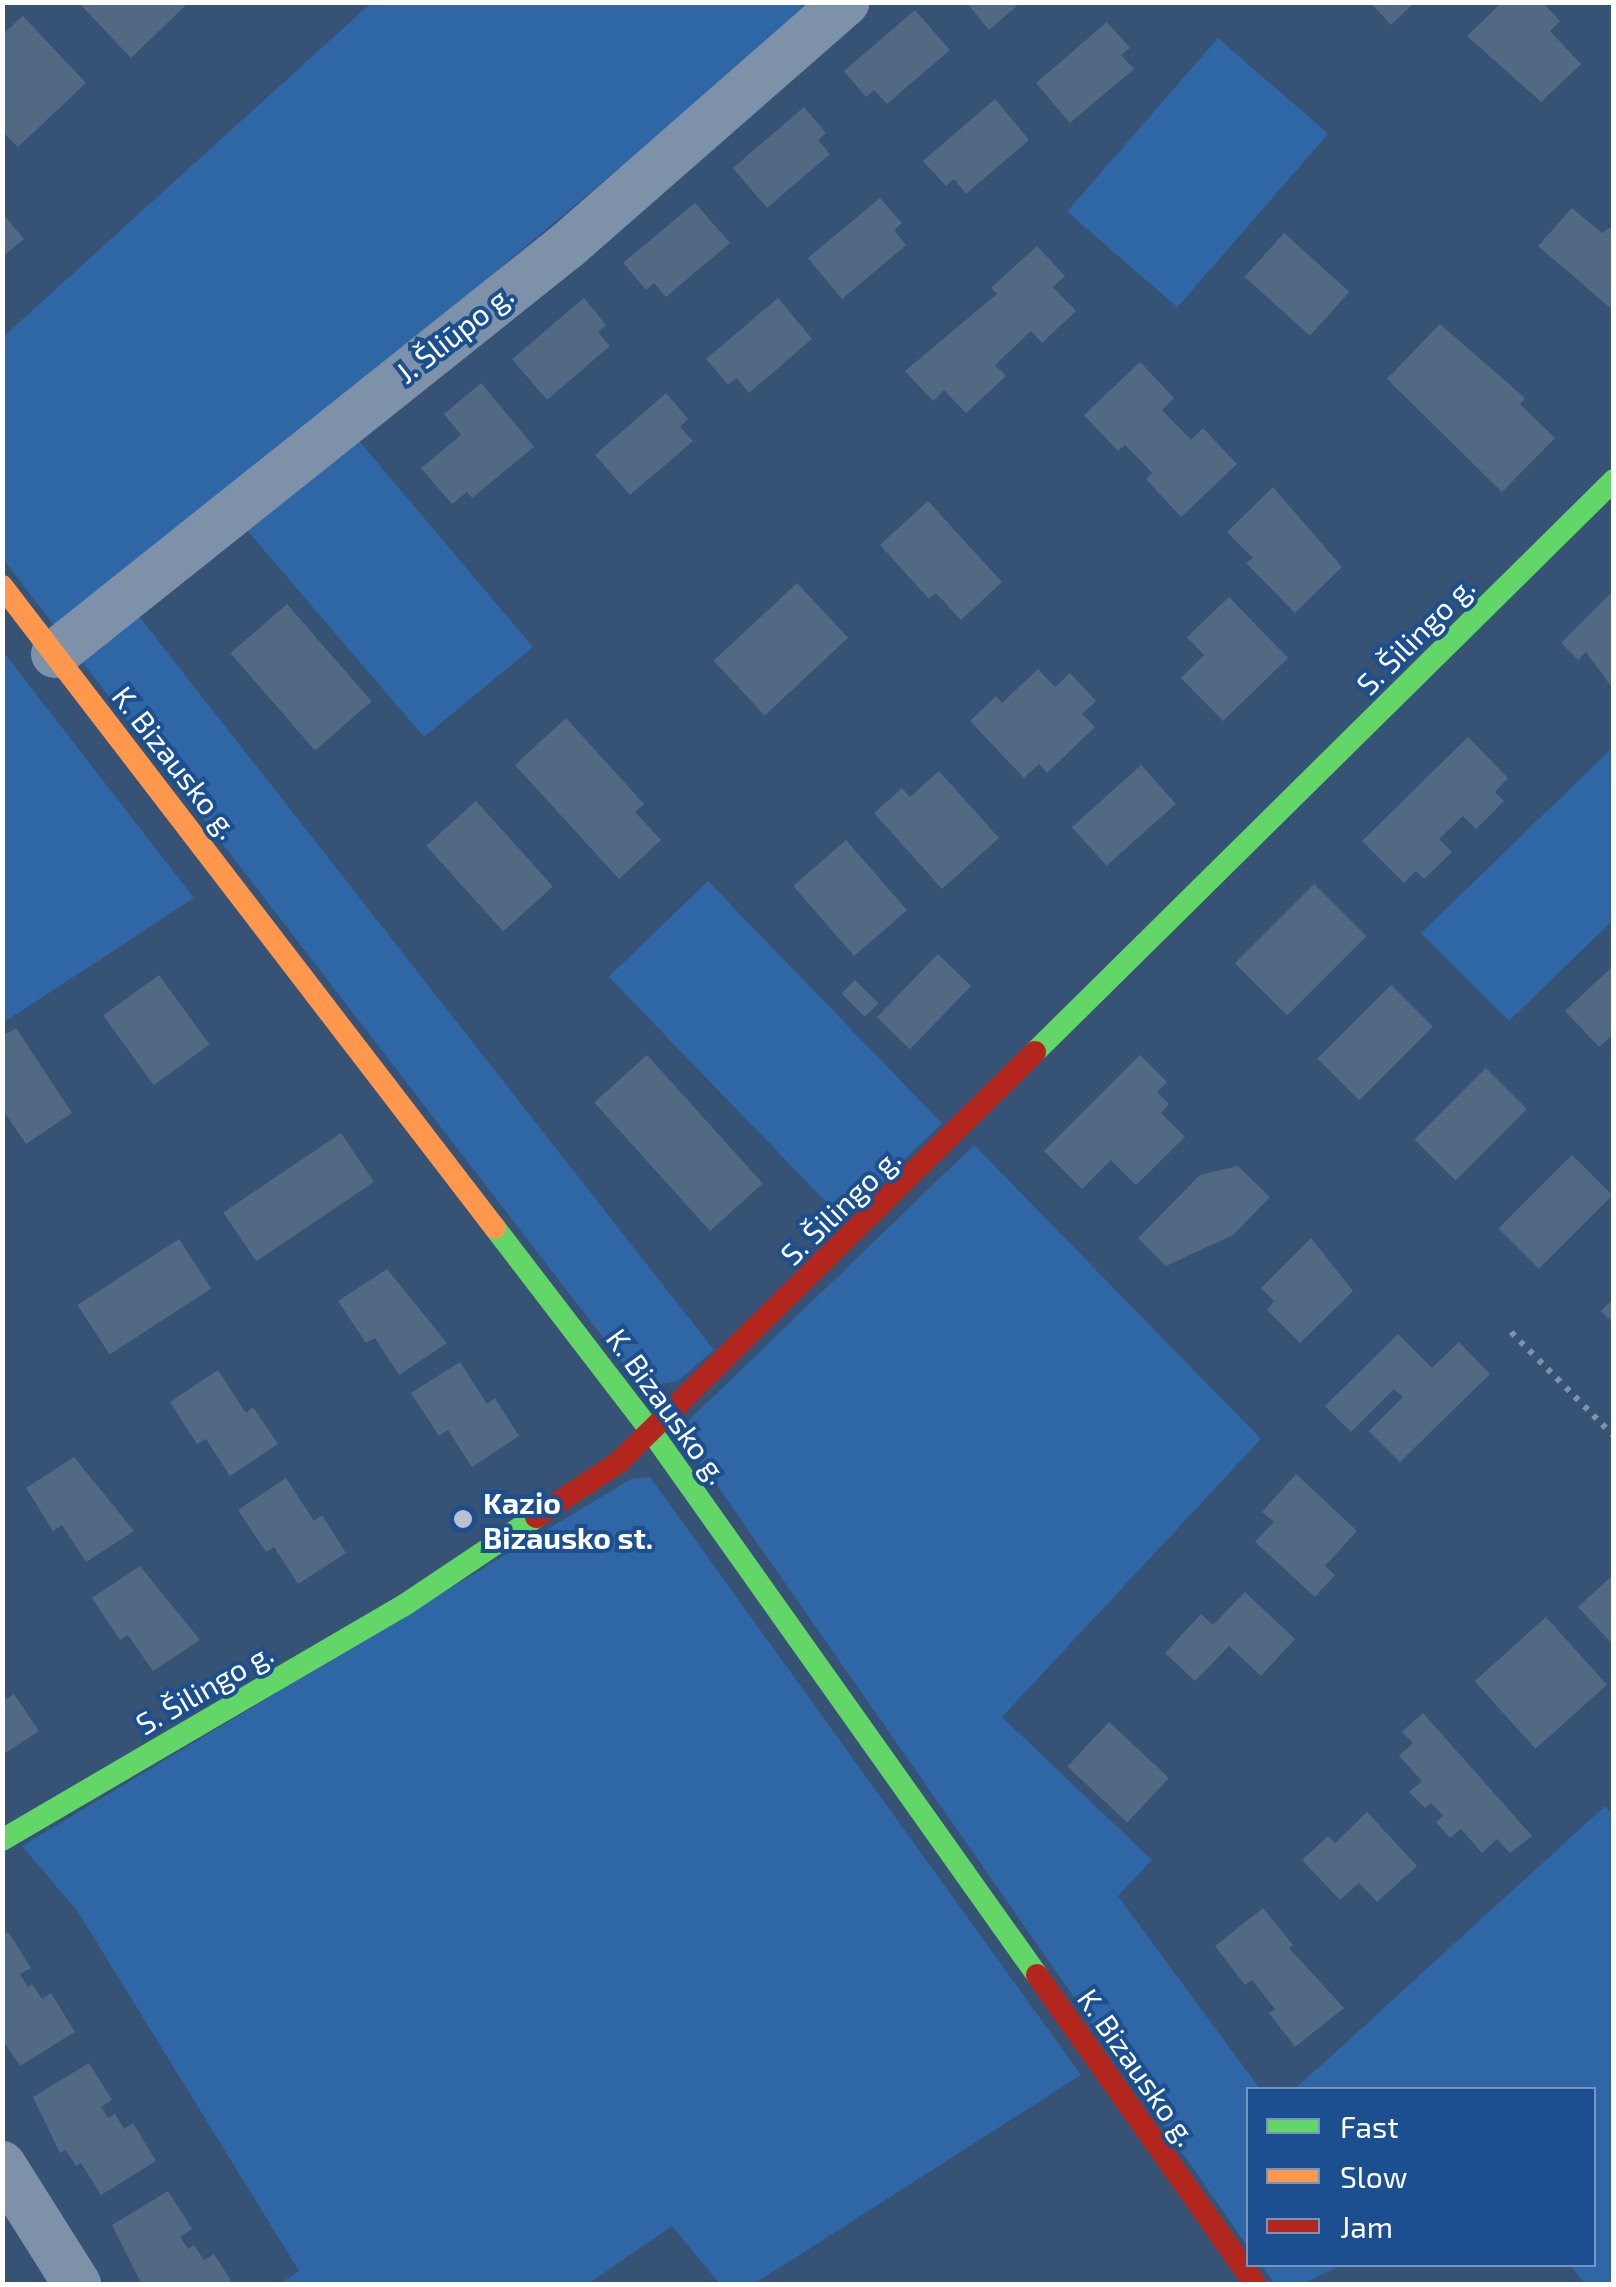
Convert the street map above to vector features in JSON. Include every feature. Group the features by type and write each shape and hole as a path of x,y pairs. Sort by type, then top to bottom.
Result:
{"street":[{"name":"J. Šliūpo g.","path":"55,654 568,245 846,2"},
{"name":"S. Šilingo g.","path":"2,1840 403,1606 606,1472 1614,480"},
{"name":"K. Bizausko g.","path":"2,586 650,1430 1255,2284"},
{"path":"2,2165 77,2284"}],"path":[{"path":"1511,1332 1614,1436"}],"shaded area":[{"path":"371,3 816,3 332,409 533,647 424,737 221,500 116,587 714,1350 678,1381 656,1385 632,1375 3,559 3,337"},
{"path":"1218,38 1328,134 1177,307 1067,212"},
{"path":"5,654 194,898 3,1023 2,656"},
{"path":"1613,747 1613,920 1509,1021 1421,933"},
{"path":"708,881 942,1123 843,1219 609,977"},
{"path":"974,1145 1261,1439 1002,1717 1152,1860 1118,1896 1259,2087 1246,2087 1246,2244 684,1438 688,1421"},
{"path":"650,1477 1081,2075 754,2284 720,2284 672,2226 588,2284 279,2284 299,2271 78,1912 22,1846 631,1479"},
{"path":"1605,1806 1614,1816 1614,2284 1585,2284 1572,2267 1596,2267 1596,2087 1297,2087"},
{"path":"1262,2267 1337,2267 1303,2284 1275,2284"}],"building":[{"path":"78,2 189,2 131,58"},
{"path":"966,2 1021,2 989,30"},
{"path":"1370,2 1415,2 1391,25"},
{"path":"1502,2 1542,2 1560,21 1550,31 1581,64 1541,102 1467,36"},
{"path":"915,10 950,50 887,104 874,90 866,97 844,71"},
{"path":"23,16 86,83 18,147 2,131 2,35"},
{"path":"1107,22 1130,48 1121,55 1134,69 1070,123 1036,83"},
{"path":"995,99 1029,140 966,194 954,179 946,186 923,161"},
{"path":"804,107 826,133 818,140 830,154 767,208 733,168"},
{"path":"880,198 902,223 894,230 906,245 842,299 808,258"},
{"path":"695,203 730,243 666,297 654,283 646,290 623,263"},
{"path":"1572,208 1602,233 1614,225 1614,311 1538,246"},
{"path":"2,213 24,239 2,257"},
{"path":"1284,233 1349,292 1310,336 1245,277"},
{"path":"1037,246 1065,276 1053,287 1076,311 1042,343 1031,331 995,365 1006,376 966,413 944,390 933,401 905,371 997,294 991,288"},
{"path":"584,298 606,325 598,332 610,346 547,400 512,359"},
{"path":"778,298 812,339 749,393 737,378 728,385 706,359"},
{"path":"1440,324 1525,398 1520,404 1555,438 1502,492 1387,379"},
{"path":"1140,362 1174,398 1162,410 1191,440 1203,428 1237,464 1181,517 1146,479 1152,473 1138,458 1125,445 1118,451 1084,415"},
{"path":"481,383 534,447 472,498 467,492 452,504 421,468 461,435 444,414"},
{"path":"666,393 688,419 680,427 693,441 630,495 595,455"},
{"path":"1273,487 1342,567 1295,613 1246,563 1253,558 1227,532"},
{"path":"928,501 1002,582 961,620 936,593 929,599 880,545"},
{"path":"797,583 848,638 765,716 714,661"},
{"path":"1614,590 1611,686 1586,652 1578,660 1561,643"},
{"path":"1229,597 1288,658 1223,721 1181,678 1204,655 1187,637"},
{"path":"287,604 372,701 315,751 230,653"},
{"path":"1038,669 1055,687 1070,673 1096,701 1082,714 1095,727 1047,773 1039,764 1024,778 970,721 996,696 1002,703"},
{"path":"566,718 644,804 635,812 661,840 619,879 515,765"},
{"path":"1468,737 1508,778 1495,792 1504,801 1476,829 1463,816 1439,839 1452,852 1424,879 1416,871 1404,883 1362,841"},
{"path":"1141,765 1176,804 1107,866 1072,827"},
{"path":"939,771 999,838 942,889 874,813 902,788 910,797"},
{"path":"476,801 553,886 503,931 426,846"},
{"path":"846,840 907,910 854,956 793,886"},
{"path":"1314,884 1366,936 1287,1016 1235,963"},
{"path":"938,954 971,986 910,1049 877,1017"},
{"path":"1614,965 1614,1034 1599,1047 1565,1011"},
{"path":"159,975 210,1045 154,1085 103,1016"},
{"path":"855,980 878,1003 865,1017 842,993"},
{"path":"1391,985 1433,1027 1359,1100 1317,1059"},
{"path":"16,1028 72,1113 26,1144 2,1109 2,1036"},
{"path":"647,1055 763,1184 710,1231 594,1103"},
{"path":"1140,1055 1167,1082 1157,1092 1169,1104 1161,1113 1185,1137 1136,1185 1111,1160 1082,1189 1044,1151"},
{"path":"1486,1068 1527,1109 1456,1180 1415,1139"},
{"path":"341,1133 374,1182 256,1261 223,1212"},
{"path":"1572,1155 1612,1195 1539,1269 1498,1229"},
{"path":"1238,1166 1270,1197 1233,1235 1166,1266 1138,1238 1200,1175"},
{"path":"1311,1238 1353,1291 1300,1343 1267,1310 1274,1301 1261,1288"},
{"path":"179,1239 211,1288 110,1354 78,1305"},
{"path":"387,1269 447,1343 399,1375 375,1338 366,1343 338,1301"},
{"path":"1614,1298 1614,1324 1601,1311"},
{"path":"1398,1334 1432,1368 1459,1342 1490,1374 1400,1462 1369,1431 1403,1397 1394,1389 1351,1432 1325,1406"},
{"path":"460,1362 487,1404 495,1398 519,1436 472,1467 448,1430 439,1436 411,1393"},
{"path":"218,1370 246,1413 253,1407 278,1444 230,1476 206,1439 197,1444 170,1402"},
{"path":"74,1457 134,1531 86,1562 62,1525 53,1531 26,1488"},
{"path":"1296,1474 1357,1531 1325,1566 1335,1575 1315,1597 1255,1542 1274,1522 1262,1512"},
{"path":"286,1478 314,1521 322,1515 346,1553 298,1584 274,1547 266,1552 238,1510"},
{"path":"140,1566 200,1640 153,1671 128,1635 120,1640 92,1598"},
{"path":"1614,1574 1614,1646 1578,1607"},
{"path":"1245,1592 1295,1639 1261,1676 1229,1646 1195,1681 1165,1653 1201,1614 1213,1625"},
{"path":"1546,1617 1607,1685 1536,1749 1475,1681"},
{"path":"2,1694 6,1699 14,1694 39,1731 2,1755"},
{"path":"1423,1713 1532,1836 1510,1853 1497,1839 1482,1853 1461,1829 1450,1838 1436,1822 1443,1816 1437,1809 1431,1803 1425,1808 1409,1792 1422,1781 1399,1756 1413,1743 1402,1732"},
{"path":"1109,1722 1169,1778 1127,1823 1067,1767"},
{"path":"1367,1812 1417,1866 1377,1902 1359,1883 1340,1900 1302,1860 1328,1836 1335,1843"},
{"path":"1263,1908 1293,1945 1289,1948 1344,2008 1295,2047 1269,2013 1275,2009 1252,1980 1245,1985 1215,1946"},
{"path":"8,1932 31,1968 20,1974 28,1987 32,1984 42,1999 51,1993 75,2032 20,2066 2,2039 2,1935"},
{"path":"89,2063 112,2100 101,2107 108,2118 115,2114 124,2129 133,2123 156,2161 101,2195 81,2163 76,2166 66,2150 60,2153 33,2097"},
{"path":"168,2191 192,2229 180,2237 188,2249 194,2245 204,2260 214,2254 233,2284 141,2283 112,2225"}],"traffic: fast":[{"path":"1035,1052 1614,480"},
{"path":"495,1228 651,1431 1037,1975"},
{"path":"2,1840 403,1606 536,1517"}],"traffic: slow":[{"path":"2,586 495,1228"}],"traffic: jam":[{"path":"536,1517 619,1462 1035,1052"},
{"path":"1037,1975 1255,2284"}],"place":[{"name":"Kazio Bizausko st.","path":"463,1519"}]}
